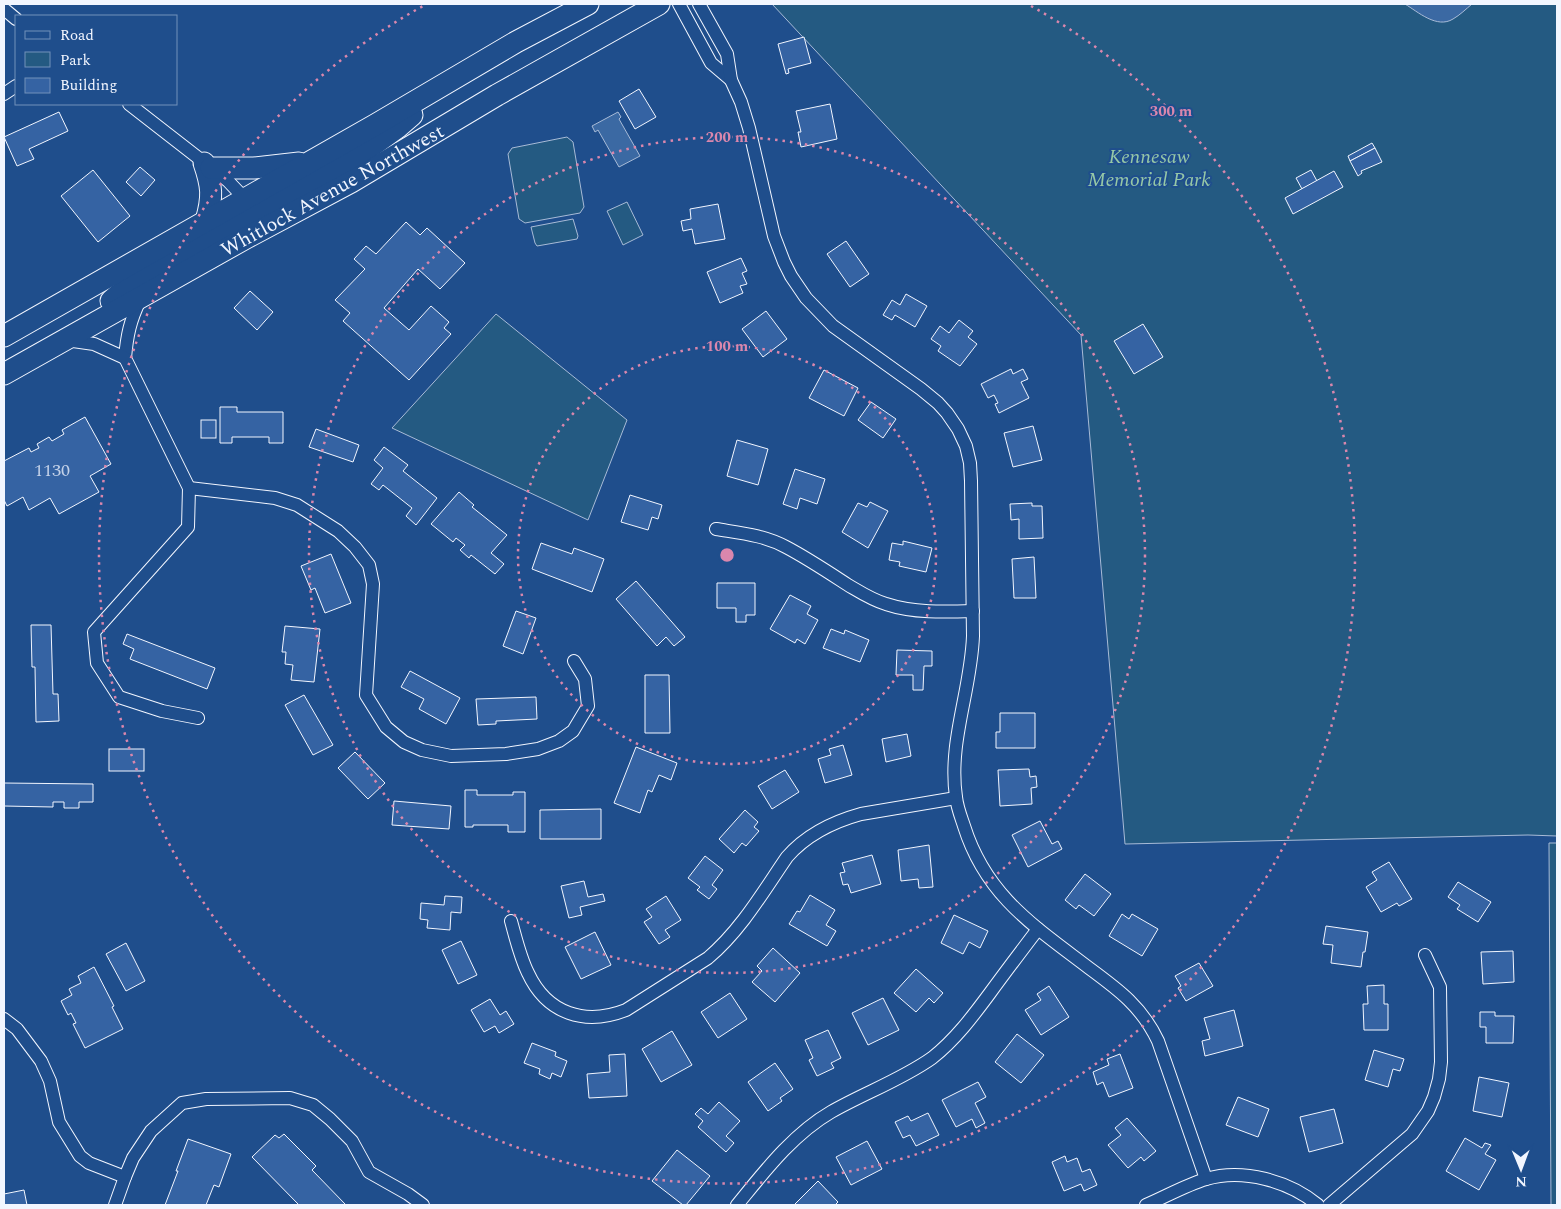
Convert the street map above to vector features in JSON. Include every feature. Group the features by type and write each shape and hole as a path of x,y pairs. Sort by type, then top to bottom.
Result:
{"highway":[{"name":"Whitlock Avenue Northwest","path":"4,374 141,297 257,213 314,160 516,42 588,4"},
{"name":"Whitlock Avenue Northwest","path":"4,336 206,221 257,213 351,182 497,95 659,4"},
{"path":"86,328 105,306 119,294 358,156 414,114 440,87"},
{"path":"206,221 211,203 208,165 271,167 314,160"}],"street":[{"path":"679,4 711,63 731,80"},
{"path":"699,4 727,54 731,80 749,128 774,236 784,262 797,287 833,326 938,403 958,429 966,446 972,481 972,658 959,720 954,776 956,798 969,841 986,874 1010,904 1038,928 1121,991 1151,1026 1158,1041 1206,1179"},
{"path":"4,9 15,18"},
{"path":"4,94 15,87"},
{"path":"130,105 228,181 257,213"},
{"path":"141,297 130,320 126,338 125,358 190,488 188,527 94,632 97,663 119,697 162,711 198,718"},
{"path":"64,340 94,344 125,358"},
{"path":"190,488 275,498 297,505 338,531 356,547 369,565 373,584 366,695 386,727 404,742 422,750 451,756 506,754 538,749 559,741 573,732 588,706 585,679 574,661"},
{"path":"716,529 748,534 777,543 869,597 885,604 944,612 973,611"},
{"path":"510,922 529,975 543,995 557,1007 580,1017 592,1018 613,1015 626,1010 719,949 738,928 787,857 796,847 820,830 846,818 861,814 956,798"},
{"path":"737,1205 760,1177 816,1122 831,1112 918,1067 933,1057 958,1034 1038,928"},
{"path":"1329,1205 1412,1134 1428,1111 1434,1097 1441,1062 1440,987 1425,955"},
{"path":"4,1019 17,1029 41,1062 50,1081 59,1122 80,1156 89,1164 124,1177"},
{"path":"115,1205 124,1177 133,1158 151,1131 182,1103 206,1099 290,1098 313,1106 330,1119 352,1141 369,1172 408,1194 423,1205"},
{"path":"1146,1205 1206,1179 1235,1176 1276,1182 1300,1192 1318,1205"}],"green space":[{"name":"Kennesaw Memorial Park","path":"772,4 1557,4 1557,836 1528,835 1125,844 1081,335"},
{"path":"567,137 573,142 584,207 580,213 525,223 519,219 508,154 512,148"},
{"path":"627,202 643,235 623,245 607,211"},
{"path":"573,219 578,236 577,239 537,246 531,227"},
{"path":"496,314 627,420 588,520 392,428"},
{"path":"1549,843 1557,843 1557,1205 1551,1205"}],"shaded area":[{"path":"1405,4 1472,4 1453,19 1441,22 1422,15"},
{"path":"618,112 621,117 619,119 640,156 619,167 598,130 595,132 592,126"}],"building":[{"path":"804,37 811,63 788,69 789,73 786,74 778,44"},
{"path":"639,89 656,117 635,129 619,101"},
{"path":"830,104 837,139 801,147 798,132 801,132 796,111"},
{"path":"59,112 68,131 29,149 34,159 17,166 4,137"},
{"path":"1372,143 1375,148 1350,161 1348,156"},
{"path":"1375,148 1382,162 1361,171 1362,173 1358,176 1350,161"},
{"path":"140,167 155,180 141,196 126,182"},
{"path":"93,170 130,216 98,242 61,196"},
{"path":"1311,170 1317,181 1302,189 1296,178"},
{"path":"1334,171 1343,187 1293,214 1285,198"},
{"path":"718,204 725,239 695,244 692,229 683,231 681,221 691,219 690,209"},
{"path":"406,222 420,235 427,228 465,263 440,289 418,269 384,308 409,330 431,306 449,322 444,328 451,334 409,380 343,321 350,313 335,300 365,269 354,259 366,246 376,254"},
{"path":"846,241 869,274 850,287 827,254"},
{"path":"741,258 747,271 742,273 747,284 740,286 743,293 720,303 707,272"},
{"path":"250,291 273,312 257,330 234,308"},
{"path":"906,294 927,306 915,327 895,315 892,320 883,315 892,300 900,305"},
{"path":"766,311 787,339 763,357 742,329"},
{"path":"959,320 973,331 968,337 977,344 960,366 938,351 941,346 931,339 940,326 949,333"},
{"path":"1143,324 1163,357 1134,374 1114,341"},
{"path":"1011,369 1013,374 1023,369 1028,379 1021,382 1029,398 999,413 995,404 998,403 994,395 988,398 981,384"},
{"path":"824,370 858,388 844,416 809,398"},
{"path":"871,402 896,419 883,438 858,420"},
{"path":"220,407 237,407 237,412 283,412 283,443 269,443 269,437 232,437 232,443 220,443"},
{"path":"85,417 111,464 90,476 99,492 59,514 50,498 29,510 23,497 7,506 4,500 4,461 29,448 31,452 39,448 37,444 49,437 52,441 64,434 62,430"},
{"path":"201,420 216,420 216,438 201,438"},
{"path":"1033,426 1042,460 1013,467 1004,433"},
{"path":"316,429 359,445 353,462 309,447"},
{"path":"737,440 768,449 758,485 727,476"},
{"path":"384,447 408,465 403,471 437,498 416,525 406,516 412,508 383,485 379,490 371,484 383,468 374,460"},
{"path":"795,469 825,479 817,504 800,498 797,509 783,504"},
{"path":"459,492 474,505 472,507 507,535 491,553 504,564 495,574 471,555 469,558 460,550 465,545 456,538 453,542 431,524"},
{"path":"630,495 662,505 658,519 652,517 648,530 621,522"},
{"path":"870,502 888,511 868,548 842,532 858,503 867,507"},
{"path":"1032,503 1032,506 1042,506 1043,538 1019,539 1019,519 1011,520 1010,504"},
{"path":"903,541 932,548 926,572 899,566 900,562 889,560 892,543 903,545"},
{"path":"541,543 572,554 574,548 604,559 592,592 532,569"},
{"path":"331,554 351,603 325,613 315,588 311,590 301,566"},
{"path":"1034,557 1036,598 1014,598 1012,559"},
{"path":"636,581 685,637 674,646 666,637 657,646 616,599"},
{"path":"717,583 755,583 755,615 746,615 746,622 736,622 736,608 717,608"},
{"path":"790,595 811,606 807,614 818,620 805,644 797,639 795,643 770,629"},
{"path":"516,611 536,618 523,654 503,646"},
{"path":"31,625 51,625 53,694 58,694 59,721 36,722 35,667 32,667"},
{"path":"285,626 320,629 314,682 291,680 293,665 285,664 286,652 282,652"},
{"path":"831,629 844,634 845,630 869,640 860,662 823,648"},
{"path":"127,634 215,668 207,689 130,659 134,649 123,644"},
{"path":"897,650 932,651 932,666 924,666 923,690 913,690 913,675 896,675"},
{"path":"410,671 460,698 446,724 419,709 424,699 401,687"},
{"path":"645,675 669,675 670,733 645,733"},
{"path":"304,695 333,745 313,755 285,705"},
{"path":"536,697 537,719 496,721 496,724 478,725 476,699"},
{"path":"1000,713 1035,713 1035,748 996,748 996,732 1000,732"},
{"path":"907,734 911,756 886,762 882,739"},
{"path":"843,745 852,775 825,783 818,759 831,755 829,749"},
{"path":"636,747 677,763 671,780 659,775 652,792 648,790 640,813 614,803"},
{"path":"109,749 144,749 144,771 109,771"},
{"path":"355,752 385,783 368,799 338,768"},
{"path":"1029,769 1030,777 1036,776 1037,787 1031,788 1032,804 1000,806 998,770"},
{"path":"785,770 799,792 772,809 758,786"},
{"path":"4,783 93,784 93,802 79,802 79,808 64,808 64,802 53,802 53,807 4,806"},
{"path":"465,790 477,790 477,795 513,795 513,792 525,792 525,832 508,832 508,825 473,825 473,827 465,827"},
{"path":"394,801 451,806 449,829 392,825"},
{"path":"601,809 601,839 540,839 540,810"},
{"path":"745,810 758,822 754,827 759,831 746,846 742,843 734,853 719,839"},
{"path":"1040,821 1052,844 1058,841 1062,849 1028,867 1012,835"},
{"path":"929,845 933,887 919,888 918,879 901,881 898,850"},
{"path":"872,855 881,884 851,893 848,884 843,885 840,873 845,872 842,863"},
{"path":"705,856 723,870 712,885 717,889 709,899 697,890 700,887 688,878"},
{"path":"1389,862 1412,899 1399,906 1397,903 1381,912 1366,887 1377,880 1372,872"},
{"path":"1085,874 1111,894 1094,916 1079,905 1076,909 1065,900"},
{"path":"584,881 588,897 603,894 605,901 580,907 582,915 569,918 561,886"},
{"path":"1458,882 1491,902 1478,922 1457,909 1460,905 1448,897"},
{"path":"810,895 835,910 826,925 836,931 827,946 789,924 797,911 800,912"},
{"path":"445,896 462,897 461,913 451,912 450,930 427,928 428,920 420,919 421,903 444,905"},
{"path":"666,896 681,920 665,930 670,937 659,944 644,922 652,917 646,909"},
{"path":"1122,914 1129,919 1132,914 1158,929 1142,956 1109,936"},
{"path":"954,915 988,931 980,948 969,942 963,954 941,943"},
{"path":"1326,926 1368,932 1361,967 1331,963 1333,945 1323,944"},
{"path":"595,932 611,965 581,979 565,947"},
{"path":"461,941 477,975 458,984 442,950"},
{"path":"126,943 145,981 126,991 106,954"},
{"path":"773,948 800,973 775,1002 752,982 762,971 757,966"},
{"path":"1513,951 1514,982 1483,984 1481,952"},
{"path":"1199,963 1213,986 1186,1001 1178,988 1181,986 1175,976"},
{"path":"94,967 114,1006 112,1007 123,1029 85,1048 73,1024 76,1023 71,1013 68,1015 61,1001 72,995 69,989 81,983 78,976"},
{"path":"916,969 943,993 934,1003 929,998 916,1012 894,993"},
{"path":"1384,985 1384,1004 1388,1004 1388,1030 1364,1030 1363,1004 1368,1004 1367,986"},
{"path":"1049,986 1069,1017 1041,1035 1025,1010 1041,1000 1037,994"},
{"path":"730,993 747,1019 718,1038 701,1012"},
{"path":"883,998 899,1030 868,1045 852,1013"},
{"path":"490,999 500,1015 506,1011 514,1024 499,1033 495,1026 484,1032 471,1010"},
{"path":"1234,1010 1243,1046 1205,1056 1202,1041 1210,1039 1204,1018"},
{"path":"1480,1012 1495,1012 1495,1016 1514,1016 1513,1043 1486,1043 1486,1027 1480,1027"},
{"path":"828,1030 841,1058 831,1063 834,1068 817,1076 809,1060 813,1058 805,1040"},
{"path":"672,1031 692,1065 661,1082 642,1049"},
{"path":"1017,1034 1044,1055 1021,1083 995,1062"},
{"path":"532,1043 556,1052 555,1056 567,1061 561,1077 552,1073 550,1079 539,1074 540,1069 524,1063"},
{"path":"1374,1050 1404,1059 1400,1071 1393,1069 1388,1087 1365,1080"},
{"path":"625,1054 627,1096 589,1098 587,1074 610,1072 609,1055"},
{"path":"1120,1054 1133,1088 1109,1097 1103,1082 1097,1085 1093,1072 1109,1065 1107,1059"},
{"path":"775,1063 793,1089 780,1098 782,1101 768,1111 748,1082"},
{"path":"1479,1077 1509,1083 1502,1117 1473,1111"},
{"path":"978,1082 986,1097 975,1103 985,1123 976,1128 972,1119 956,1127 942,1100"},
{"path":"1238,1097 1269,1109 1258,1137 1226,1125"},
{"path":"719,1102 740,1121 726,1136 734,1143 726,1152 698,1127 703,1121 695,1114 701,1108 708,1114"},
{"path":"1334,1109 1343,1143 1309,1152 1300,1117"},
{"path":"928,1113 939,1135 916,1146 910,1135 903,1138 895,1122 908,1116 911,1121"},
{"path":"1127,1118 1156,1151 1144,1161 1141,1157 1128,1168 1108,1145 1121,1135 1115,1128"},
{"path":"284,1134 316,1166 312,1170 346,1205 299,1205 252,1157 275,1135 279,1138"},
{"path":"1465,1138 1482,1148 1485,1143 1491,1145 1485,1154 1496,1160 1479,1190 1446,1171"},
{"path":"188,1139 231,1154 219,1187 214,1185 206,1205 165,1205 178,1171 176,1171"},
{"path":"867,1141 882,1169 851,1185 836,1157"},
{"path":"677,1150 710,1176 686,1205 683,1205 652,1181"},
{"path":"1065,1156 1067,1162 1077,1158 1082,1172 1090,1169 1097,1185 1084,1191 1081,1184 1064,1191 1052,1162"},
{"path":"818,1181 838,1202 835,1205 794,1205"},
{"path":"24,1190 27,1205 4,1205 4,1194"}]}
